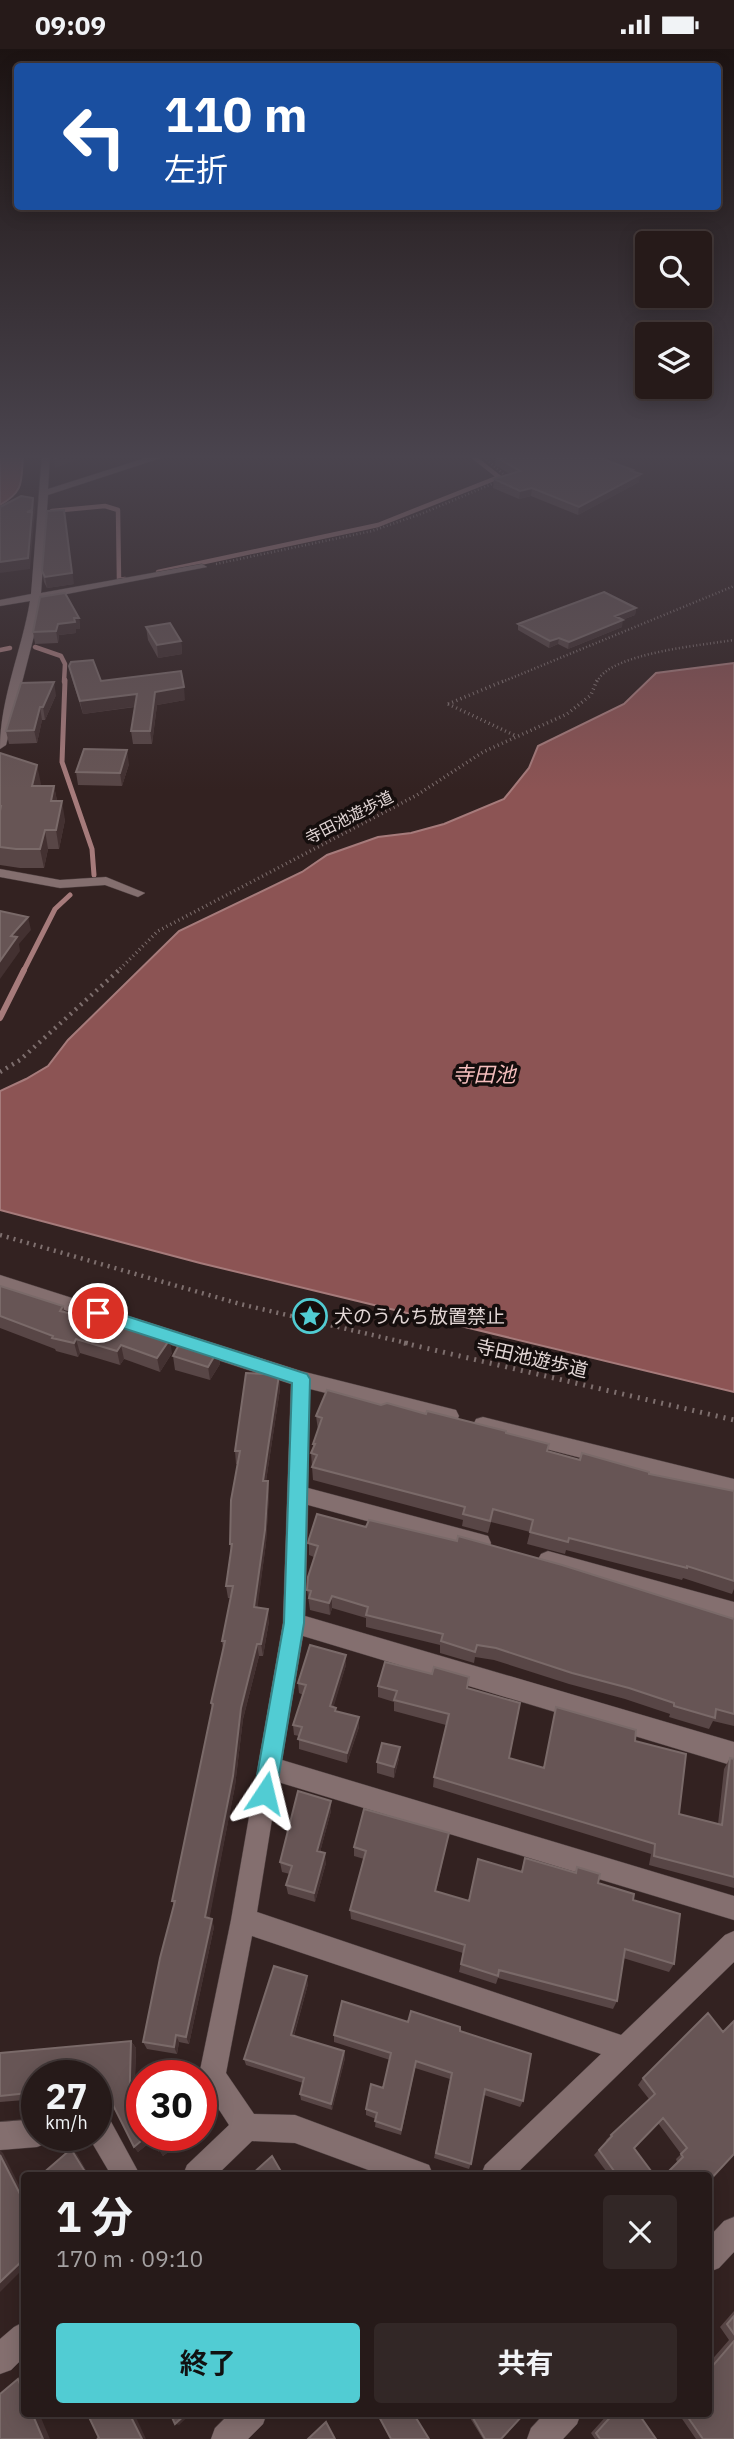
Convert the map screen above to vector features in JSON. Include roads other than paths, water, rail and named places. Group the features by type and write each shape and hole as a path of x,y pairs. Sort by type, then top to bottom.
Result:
{"street":[{"path":"0,745 31,628 38,567"},
{"path":"0,603 202,567"},
{"path":"0,873 60,884 106,881 138,893"},
{"path":"0,1282 301,1379 734,1488"},
{"path":"247,2127 212,2076 243,1920 294,1623 301,1379"},
{"path":"299,1493 496,1547"},
{"path":"523,1555 734,1612"},
{"path":"294,1623 734,1754"},
{"path":"269,1767 734,1908"},
{"path":"243,1920 625,2049"},
{"path":"498,2172 734,1944"},
{"path":"200,2172 247,2127 295,2129 411,2172"},
{"path":"0,2136 21,2134"},
{"path":"112,2151 124,2172"},
{"path":"712,2255 734,2231"},
{"path":"0,2359 21,2340"},
{"path":"226,2439 248,2417"},
{"path":"542,2439 562,2417"}],"water":[{"name":"寺田池","path":"734,663 734,1392 200,1263 0,1210 0,1091 48,1066 68,1040 179,931 302,872 327,855 378,837 411,833 444,824 504,799 529,768 538,746 624,704 656,673"}],"waterway":[{"path":"119,567 119,580 125,579"},
{"path":"158,572 184,567"},
{"path":"35,647 61,656 65,664 64,682"},
{"path":"0,650 10,648"},
{"path":"65,680 62,762 92,849 94,875"},
{"path":"23,972 55,909 70,895"},
{"path":"0,1018 23,972"}],"place":[{"name":"犬のうんち放置禁止","path":"310,1316"}]}
